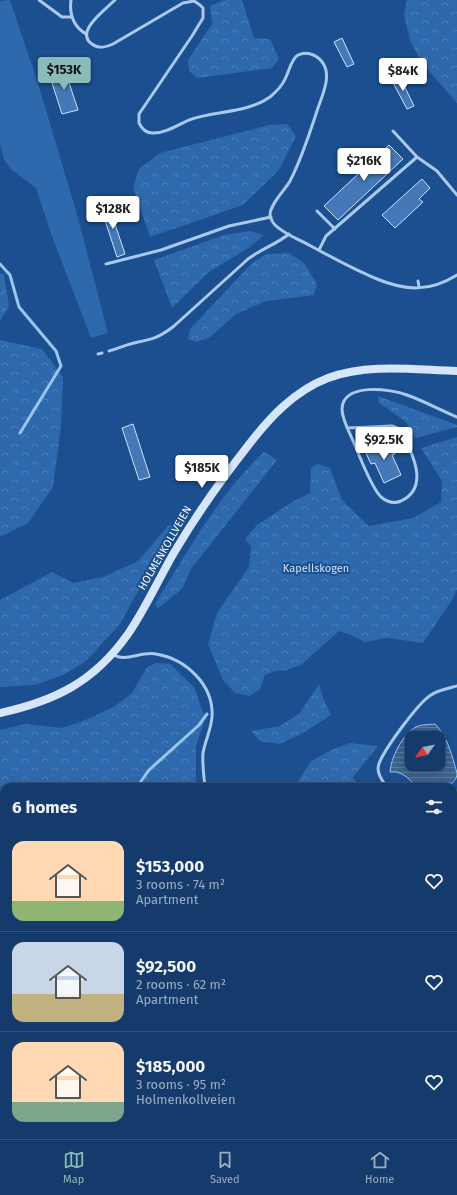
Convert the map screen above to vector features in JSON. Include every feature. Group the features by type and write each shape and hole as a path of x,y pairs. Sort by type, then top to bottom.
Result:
{"main road":[{"name":"HOLMENKOLLVEIEN","path":"0,713 36,704 64,692 86,678 112,654 132,628 175,551 211,494 255,436 272,416 287,402 312,385 327,378 362,370 385,369 457,372"}],"lane":[{"path":"39,0 62,17 71,17"},
{"path":"71,0 71,17 76,27 86,34 89,42 99,47 105,47 120,41 183,3 191,1 202,6 203,18 185,48 140,114 139,125 144,131 149,133 157,133 201,117 261,103 274,94 282,85 297,56 303,53 308,53 319,59 325,67 327,73 321,101 293,174 272,207 271,217 277,226 289,234 318,250 385,282 402,287 436,286 457,274"},
{"path":"86,34 94,20 115,0"},
{"path":"392,131 417,157 437,170 457,195"},
{"path":"318,250 326,236 417,157"},
{"path":"452,188 457,189"},
{"path":"317,211 335,229"},
{"path":"106,264 161,250 229,226 271,217"},
{"path":"109,351 161,335 174,326 248,259 262,249 289,234"},
{"path":"418,281 419,287"},
{"path":"348,428 392,426 400,428 408,445 418,474 418,479 414,489 399,502 390,502 382,497 376,490 348,428 342,412 343,405 348,396 356,392 384,390 406,394 435,405 457,417"},
{"path":"112,654 117,658 150,653 167,656 188,667 201,681 210,701 212,715 204,751 205,783"},
{"path":"385,783 378,772 379,764 384,754 417,708 432,694 457,686"}],"green space":[{"path":"10,0 38,83 78,218 108,333 91,338 50,231 36,188 12,170 4,160 0,143 0,1"},
{"path":"224,0 242,0 254,38 270,39 279,59 272,68 197,78 189,71 188,60 212,24 210,6"},
{"path":"407,0 457,0 457,103 422,63 410,41 404,14"},
{"path":"287,124 296,136 279,170 243,205 150,237 133,187 139,169 160,153 270,125"},
{"path":"250,231 264,235 250,247 209,272 172,308 154,260 224,235"},
{"path":"289,253 304,263 317,284 314,295 266,301 236,314 209,338 196,342 188,339 190,329 252,263 267,254"},
{"path":"0,273 4,275 9,306 0,321"},
{"path":"0,340 42,349 63,377 61,426 53,487 28,523 0,537"},
{"path":"378,396 457,425 457,427 415,438 405,421 379,403"},
{"name":"Kapellskogen","path":"457,437 457,590 423,643 387,638 365,642 339,631 301,665 265,675 260,689 250,696 235,693 223,680 208,644 217,613 249,567 251,546 245,539 257,525 294,501 310,493 311,468 318,464 330,468 342,500 369,526 413,518 441,502 442,481 421,448"},
{"path":"264,452 277,460 191,569 182,589 158,608 155,604 205,524 232,486"},
{"path":"175,524 120,624 86,661 63,675 35,685 0,687 0,600 52,572 73,583 103,577 138,561 169,525"},
{"path":"156,663 170,664 194,687 205,718 196,747 196,783 0,783 0,730 25,724 62,728 88,719 115,706 132,693 147,667"},
{"path":"319,684 331,715 303,733 280,744 260,741 251,731 280,726 299,714"},
{"path":"350,743 378,746 353,777 357,783 297,783 310,762 331,750"}],"shaded area":[{"path":"435,724 440,731 410,731 419,726"},
{"path":"405,737 405,771 445,771 445,739 457,773 454,781 452,783 414,783 400,773 390,772 392,760"}],"building":[{"path":"342,38 354,64 347,67 334,42"},
{"path":"62,61 78,110 62,114 52,83 59,81 54,63"},
{"path":"399,75 414,106 407,109 391,79"},
{"path":"389,145 403,159 338,220 324,206"},
{"path":"422,179 430,188 419,199 423,202 395,228 382,215"},
{"path":"108,203 125,254 117,257 100,205"},
{"path":"133,424 150,477 139,480 122,428"},
{"path":"390,442 395,454 392,455 401,475 384,483 375,463 371,464 366,453 372,450 376,444 384,445"}],"waterway":[{"path":"0,264 10,275 19,307 56,351 61,366 20,433"},
{"path":"140,783 149,770 199,725 207,714"}]}
